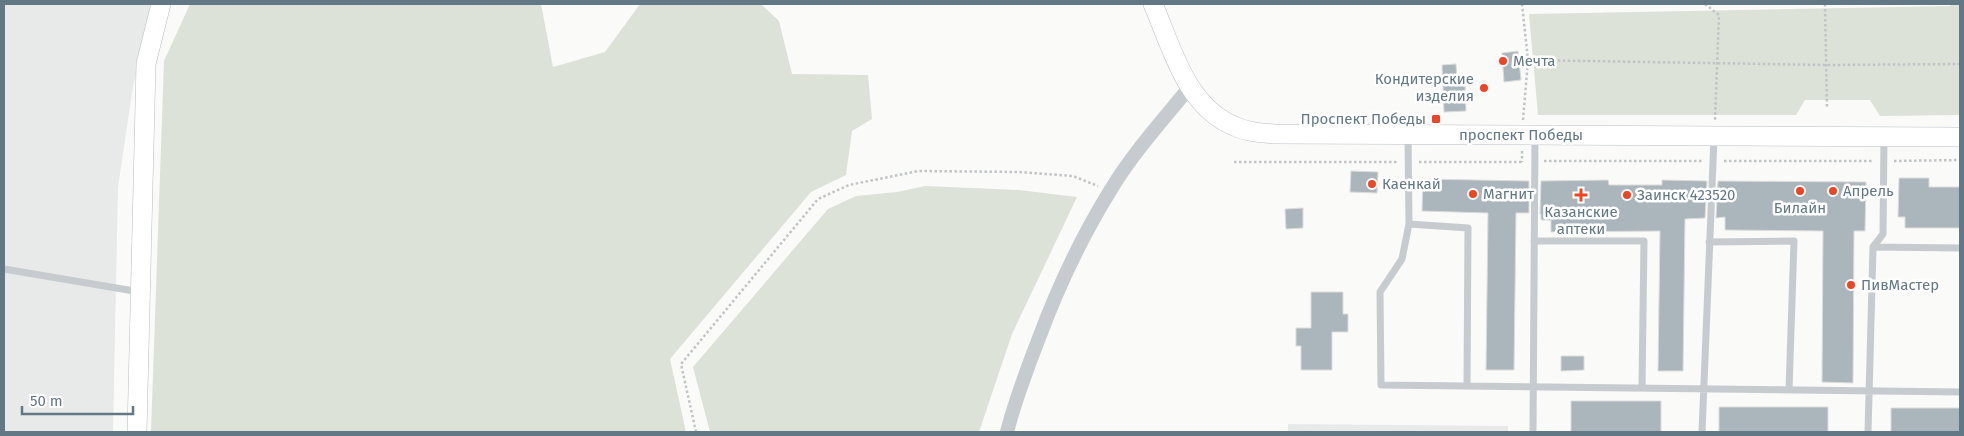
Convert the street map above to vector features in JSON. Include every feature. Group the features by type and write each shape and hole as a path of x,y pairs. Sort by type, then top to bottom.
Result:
{"main road":[{"path":"137,432 146,64 161,4"},
{"name":"проспект Победы","path":"1153,4 1189,88 1201,104 1224,121 1254,132 1275,134 1408,135 1960,137"}],"street":[{"path":"1007,432 1024,375 1060,284 1110,191 1140,148 1189,88"}],"lane":[{"path":"1408,135 1409,224 1402,259 1380,292 1381,385 1960,392"},
{"path":"1528,135 1535,161 1533,432"},
{"path":"1702,432 1714,136"},
{"path":"1868,432 1873,247 1883,234 1884,137"},
{"path":"1409,224 1468,228 1467,386"},
{"path":"1534,241 1644,242 1642,388"},
{"path":"1709,242 1794,242 1789,390"},
{"path":"1873,247 1960,248"},
{"path":"4,269 140,292"}],"path":[{"path":"1522,4 1528,60 1528,135 1522,162"},
{"path":"1705,4 1719,15 1714,136"},
{"path":"1825,4 1827,109"},
{"path":"1528,60 1826,65 1960,64"},
{"path":"1234,162 1960,160"},
{"path":"696,432 681,364 818,199 849,185 918,171 1019,172 1074,176 1110,191"}],"shaded area":[{"path":"4,4 153,4 133,87 118,187 113,432 4,432"},
{"path":"190,4 541,4 553,67 605,52 640,4 761,4 779,21 792,74 868,75 872,119 852,131 846,175 811,192 670,359 686,432 151,432 164,61"},
{"path":"1952,4 1960,4 1960,115 1880,116 1870,100 1805,100 1796,115 1538,115 1529,14 1950,6"},
{"path":"925,186 1019,190 1077,197 1012,334 979,432 710,432 693,367 828,209 856,196 897,192"},
{"path":"1288,424 1508,426 1508,432 1288,432"}],"building":[{"path":"1518,51 1521,80 1504,82 1502,53"},
{"path":"1456,64 1457,83 1465,82 1466,111 1444,112 1442,65"},
{"path":"1351,171 1378,172 1377,193 1350,192"},
{"path":"1899,178 1929,178 1929,187 1960,187 1960,228 1905,228 1905,217 1898,217"},
{"path":"1423,179 1529,181 1529,213 1516,213 1514,370 1486,370 1488,213 1422,211"},
{"path":"1608,180 1609,185 1662,185 1662,180 1707,181 1705,218 1685,219 1683,371 1658,371 1660,231 1551,232 1551,220 1541,220 1541,181"},
{"path":"1718,181 1866,182 1865,231 1854,231 1853,383 1822,382 1823,231 1725,230 1725,217 1716,218"},
{"path":"1303,208 1303,228 1286,229 1285,209"},
{"path":"1311,292 1343,292 1343,314 1348,314 1348,332 1332,332 1332,370 1301,370 1301,346 1296,346 1296,328 1311,328"},
{"path":"1561,356 1584,356 1584,370 1561,371"},
{"path":"1571,401 1661,401 1661,432 1571,432"},
{"path":"1719,407 1828,407 1828,432 1719,432"},
{"path":"1891,408 1960,408 1960,432 1891,432"}],"place":[{"name":"Мечта","path":"1503,61"},
{"name":"Кондитерские изделия","path":"1484,88"},
{"name":"Проспект Победы","path":"1436,119"},
{"name":"Каенкай","path":"1372,184"},
{"name":"Билайн","path":"1800,191"},
{"name":"Апрель","path":"1833,191"},
{"name":"Магнит","path":"1473,194"},
{"name":"Казанские аптеки","path":"1581,195"},
{"name":"Заинск 423520","path":"1627,195"},
{"name":"ПивМастер","path":"1851,285"}]}
